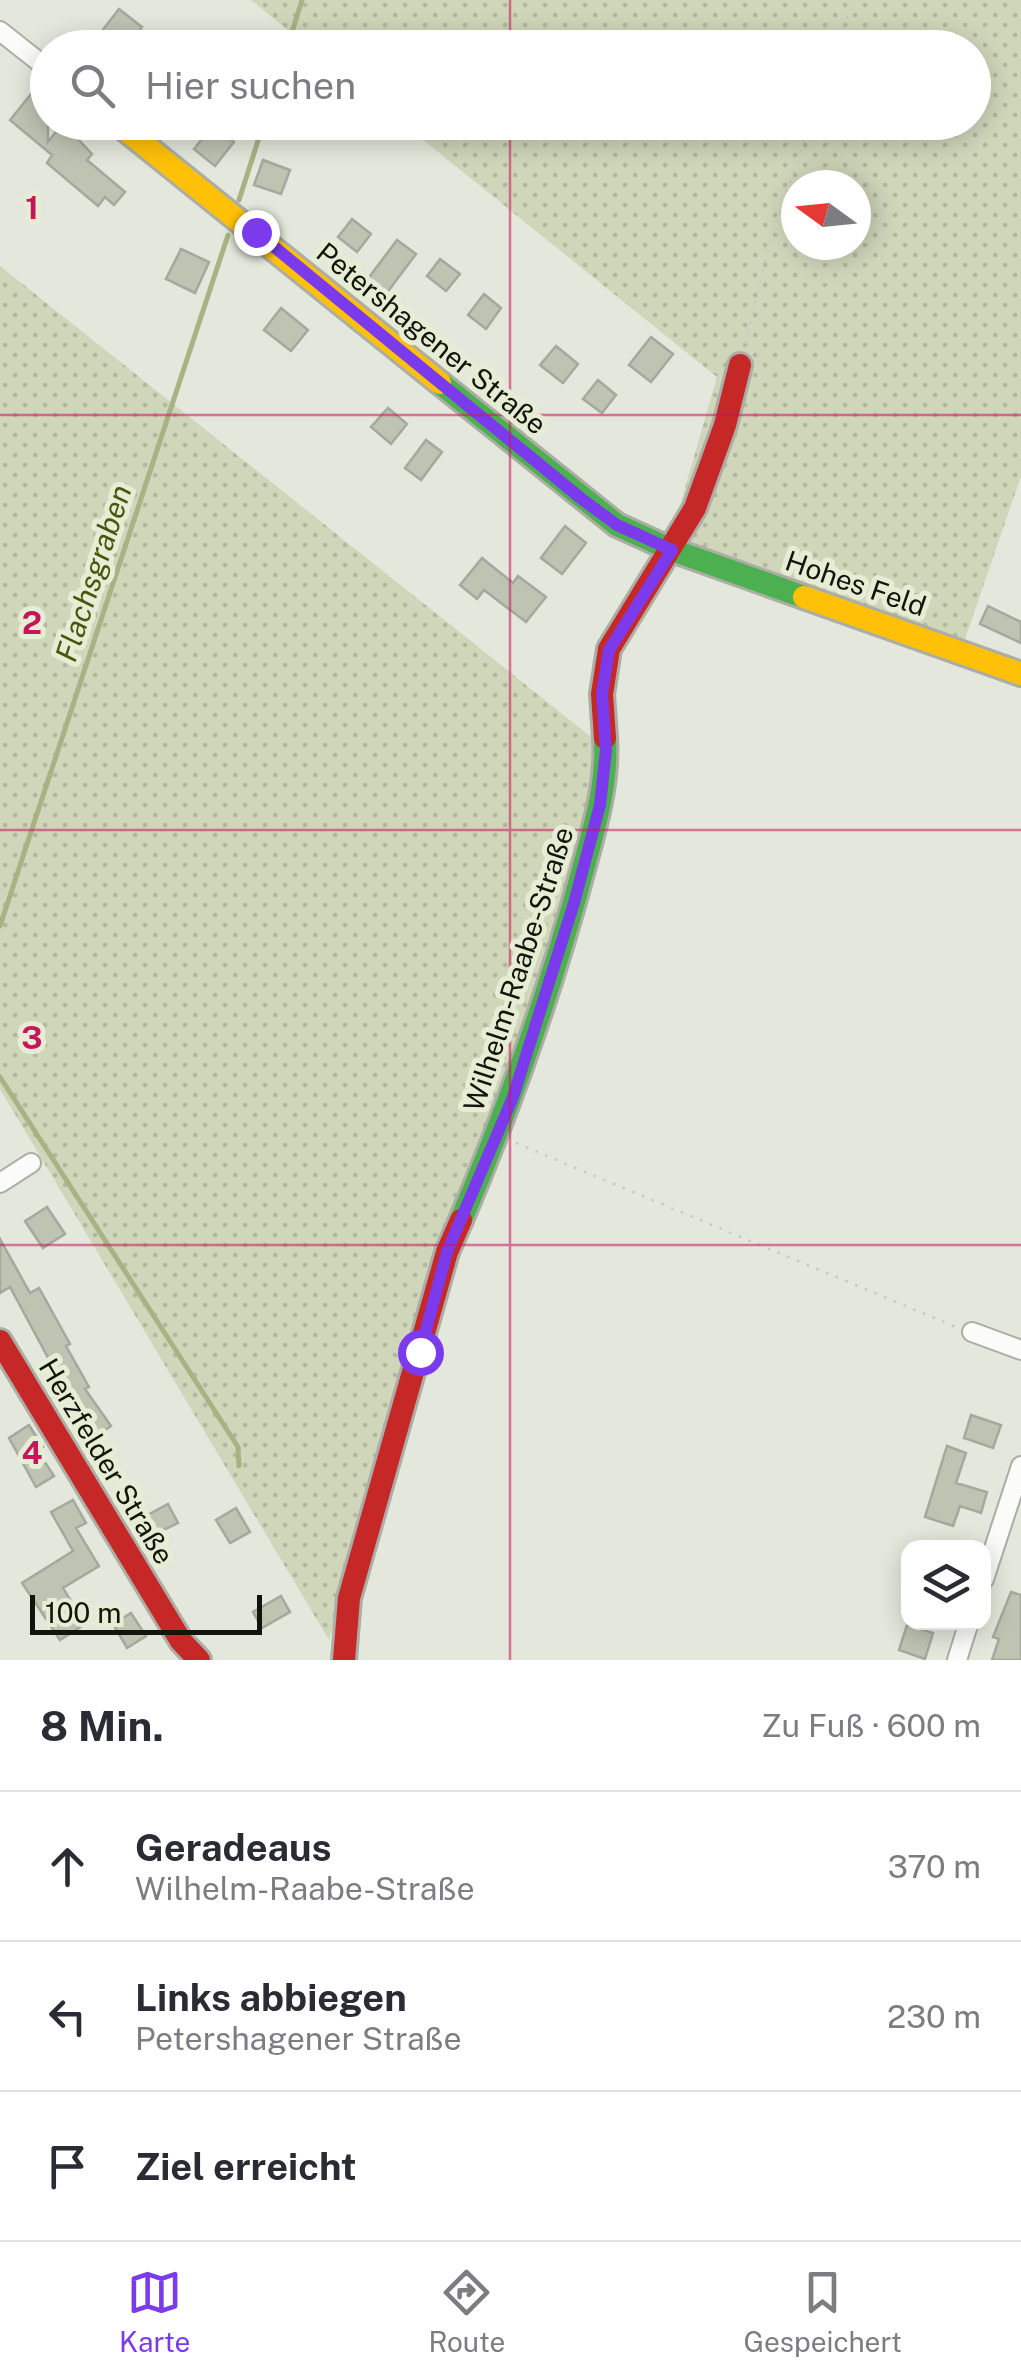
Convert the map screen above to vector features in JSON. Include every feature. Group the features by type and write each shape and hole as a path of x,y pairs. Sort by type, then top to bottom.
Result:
{"street":[{"path":"0,32 30,55"},
{"name":"Petershagener Straße","path":"138,140 583,500 617,525 672,550"},
{"name":"Wilhelm-Raabe-Straße","path":"344,1660 349,1598 426,1319 447,1252 513,1097 600,805 606,750 602,694 609,650 672,550 704,486 740,365"},
{"name":"Hohes Feld","path":"672,550 1021,674"},
{"path":"0,1182 31,1163"},
{"path":"972,1332 1021,1350"},
{"name":"Herzfelder Straße","path":"0,1341 182,1642 199,1660"},
{"path":"991,1558 1021,1466"},
{"path":"957,1660 966,1630"}],"path":[{"path":"842,30 852,0"},
{"path":"740,365 770,237 805,140"},
{"path":"496,1134 972,1332"}],"green space":[{"path":"251,0 1021,0 1021,476 963,645 670,540 717,377 423,140 991,140 991,30 288,30"},
{"path":"0,266 600,744 596,804 329,1640 0,1089"}],"building":[{"path":"119,9 142,27 140,30 103,30"},
{"path":"30,95 30,137 10,120"},
{"path":"34,140 79,140 92,154 87,160 125,192 114,205 105,197 98,206 47,163 52,155"},
{"path":"201,140 234,142 215,166 194,149"},
{"path":"263,160 290,170 281,194 254,185"},
{"path":"352,219 371,234 357,252 338,237"},
{"path":"397,240 416,254 386,294 367,280"},
{"path":"181,249 209,262 195,293 166,279"},
{"path":"440,259 460,274 446,291 427,276"},
{"path":"484,294 501,308 486,329 468,315"},
{"path":"281,308 308,330 291,351 264,330"},
{"path":"651,337 673,354 651,382 629,365"},
{"path":"556,346 578,364 563,383 540,365"},
{"path":"598,380 616,395 602,413 583,399"},
{"path":"388,408 407,424 391,444 371,427"},
{"path":"426,440 442,452 421,480 405,468"},
{"path":"565,526 586,543 562,574 541,558"},
{"path":"482,558 513,583 518,576 546,597 526,622 484,590 477,599 460,585"},
{"path":"988,606 1021,622 1021,643 980,624"},
{"path":"47,1207 65,1234 43,1248 25,1221"},
{"path":"0,1239 30,1293 39,1288 70,1344 66,1346 89,1387 85,1389 111,1426 95,1437 10,1287 0,1293"},
{"path":"971,1415 1001,1425 993,1448 964,1438"},
{"path":"29,1425 43,1447 37,1450 54,1476 36,1487 9,1438"},
{"path":"947,1446 966,1453 956,1483 987,1492 981,1513 960,1506 953,1526 925,1517"},
{"path":"73,1500 86,1523 76,1528 99,1566 63,1588 85,1624 60,1640 22,1583 73,1551 51,1512"},
{"path":"168,1504 178,1523 153,1535 144,1517"},
{"path":"236,1508 250,1532 230,1543 216,1520"},
{"path":"1011,1592 1021,1595 1021,1660 992,1660 999,1639 993,1637"},
{"path":"281,1596 290,1612 262,1628 253,1612"},
{"path":"131,1613 146,1636 127,1648 113,1624"},
{"path":"905,1630 933,1633 925,1659 899,1650"}],"waterway":[{"name":"Flachsgraben","path":"293,30 302,0"},
{"name":"Flachsgraben","path":"239,200 258,140"},
{"name":"Flachsgraben","path":"0,926 228,235"},
{"path":"0,1077 238,1447 239,1466"}],"traffic: fast":[{"path":"440,383 617,525 672,550 804,597"},
{"path":"461,1220 527,1049 570,917 599,806 605,738"}],"traffic: slow":[{"path":"138,140 440,383"},
{"path":"804,597 1021,674"}],"traffic: jam":[{"path":"605,738 602,694 609,649 695,508 725,425 740,365"},
{"path":"344,1660 349,1598 447,1252 461,1220"},
{"path":"0,1341 181,1641 199,1660"}],"route":[{"path":"256,232 583,500 617,525 672,550 609,650 603,671 606,750 600,805 574,903 513,1097 447,1252 420,1352"}]}
